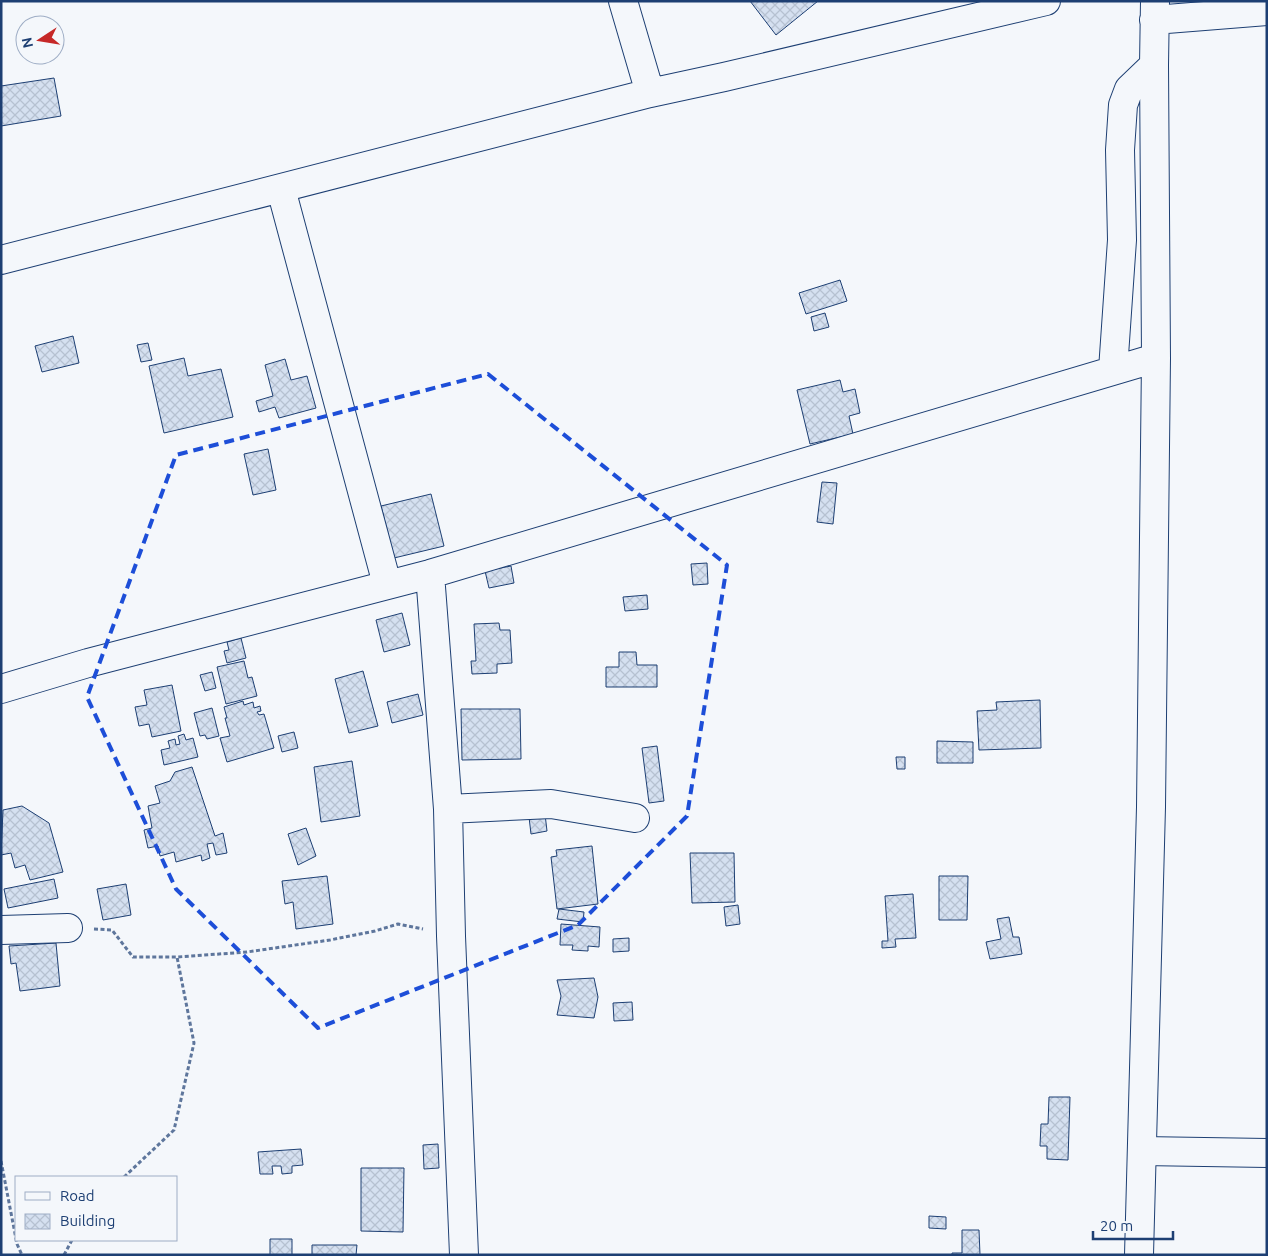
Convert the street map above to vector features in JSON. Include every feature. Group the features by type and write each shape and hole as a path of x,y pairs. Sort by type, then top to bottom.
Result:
{"street":[{"path":"623,1 650,93"},
{"path":"1,260 650,93 1046,1"},
{"path":"1139,1255 1150,807 1156,358 1154,11 1267,11"},
{"path":"1113,370 1122,240 1120,150 1123,105 1129,90 1154,65"},
{"path":"281,189 388,584"},
{"path":"1,689 88,663 430,574 1156,358"},
{"path":"430,574 448,809 451,936 464,1255"},
{"path":"448,809 551,804 635,818"},
{"path":"1,930 68,928"},
{"path":"1142,1151 1267,1152"}],"path":[{"path":"68,928 112,930 132,957 178,957 247,952 330,940 375,931 398,924 451,936"},
{"path":"125,1176 174,1130 194,1043 178,957"},
{"path":"1,1161 15,1234"},
{"path":"16,1241 22,1255"},
{"path":"64,1255 71,1241"}],"highlighted area":[{"path":"488,374 727,565 687,816 578,925 318,1028 176,889 87,697 176,455"}],"building":[{"path":"750,1 818,1 776,35"},
{"path":"54,78 61,116 1,126 1,86"},
{"path":"840,280 847,301 806,314 799,293"},
{"path":"825,313 829,327 814,331 811,317"},
{"path":"73,336 79,363 42,372 35,346"},
{"path":"148,343 152,360 141,362 137,345"},
{"path":"184,358 188,376 221,369 233,417 164,433 149,366"},
{"path":"285,359 291,380 307,376 316,408 279,418 275,407 259,412 256,401 273,396 265,365"},
{"path":"840,380 843,392 855,389 860,413 849,416 853,434 810,444 797,390"},
{"path":"268,449 276,490 253,495 244,454"},
{"path":"822,482 837,483 833,524 817,522"},
{"path":"431,494 444,546 394,558 381,506"},
{"path":"707,563 708,584 693,585 691,564"},
{"path":"511,566 514,583 489,588 485,571"},
{"path":"647,595 648,609 625,611 623,597"},
{"path":"402,613 410,645 384,652 376,620"},
{"path":"499,623 500,630 510,630 512,663 497,664 497,673 472,674 471,661 476,661 474,624"},
{"path":"241,638 246,658 227,663 224,651 229,650 227,642"},
{"path":"619,652 636,652 637,665 657,665 657,687 606,687 606,667 619,667"},
{"path":"244,661 248,678 252,677 257,696 226,704 217,667"},
{"path":"363,671 378,726 349,733 335,679"},
{"path":"212,672 216,688 205,691 200,675"},
{"path":"172,685 181,731 152,737 149,724 139,726 135,707 147,705 144,690"},
{"path":"418,694 423,715 392,723 387,702"},
{"path":"1040,700 1041,748 979,750 977,711 997,710 996,702"},
{"path":"243,701 244,705 253,702 254,708 260,706 261,711 257,712 259,715 264,714 274,748 227,762 220,738 230,736 224,707"},
{"path":"212,708 219,736 207,739 205,735 200,736 194,713"},
{"path":"461,709 520,709 521,759 462,760"},
{"path":"294,732 298,748 282,752 278,736"},
{"path":"184,734 186,740 193,738 198,757 164,765 161,750 170,748 168,741 175,739 176,745 180,744 178,736"},
{"path":"937,741 973,742 973,763 937,763"},
{"path":"657,746 664,801 649,803 642,748"},
{"path":"896,757 905,757 905,769 897,769"},
{"path":"352,761 360,816 321,822 314,767"},
{"path":"192,767 215,836 223,833 227,853 216,855 213,843 207,844 210,858 202,861 201,855 176,862 174,852 160,856 158,846 148,848 144,830 152,828 148,806 160,803 155,786 170,781 175,772"},
{"path":"22,806 49,823 63,872 30,880 25,865 15,868 11,853 1,855 3,810"},
{"path":"545,814 547,831 531,834 529,817"},
{"path":"306,828 316,856 298,865 288,834"},
{"path":"592,846 598,904 557,909 551,857 557,856 556,850"},
{"path":"690,853 734,853 735,902 692,903"},
{"path":"327,876 333,924 296,929 293,902 285,904 282,881"},
{"path":"939,876 968,876 967,920 939,920"},
{"path":"54,879 58,898 8,908 4,889"},
{"path":"126,884 131,915 103,920 97,889"},
{"path":"913,894 916,938 895,939 896,947 882,948 882,941 888,941 885,896"},
{"path":"738,905 740,924 726,926 724,907"},
{"path":"559,909 584,912 583,922 557,919"},
{"path":"1009,917 1013,937 1019,937 1022,954 990,959 986,942 1001,939 997,919"},
{"path":"561,924 600,927 599,947 588,946 588,951 572,950 573,945 560,945"},
{"path":"629,938 629,951 613,952 613,939"},
{"path":"56,943 60,986 20,991 16,963 11,964 9,946"},
{"path":"594,978 598,997 594,1018 557,1015 561,996 557,980"},
{"path":"632,1002 633,1020 614,1021 613,1003"},
{"path":"1049,1097 1070,1097 1068,1160 1047,1159 1047,1146 1040,1146 1041,1124 1048,1124"},
{"path":"438,1144 439,1168 424,1169 423,1145"},
{"path":"301,1149 303,1165 292,1166 292,1173 282,1174 281,1166 272,1166 273,1174 260,1174 258,1152"},
{"path":"361,1168 404,1168 403,1232 361,1231"},
{"path":"929,1216 946,1217 946,1229 929,1228"},
{"path":"962,1230 979,1230 980,1255 952,1255 952,1253 962,1253"},
{"path":"270,1239 292,1239 292,1255 270,1255"},
{"path":"312,1245 357,1245 356,1255 312,1255"}]}
